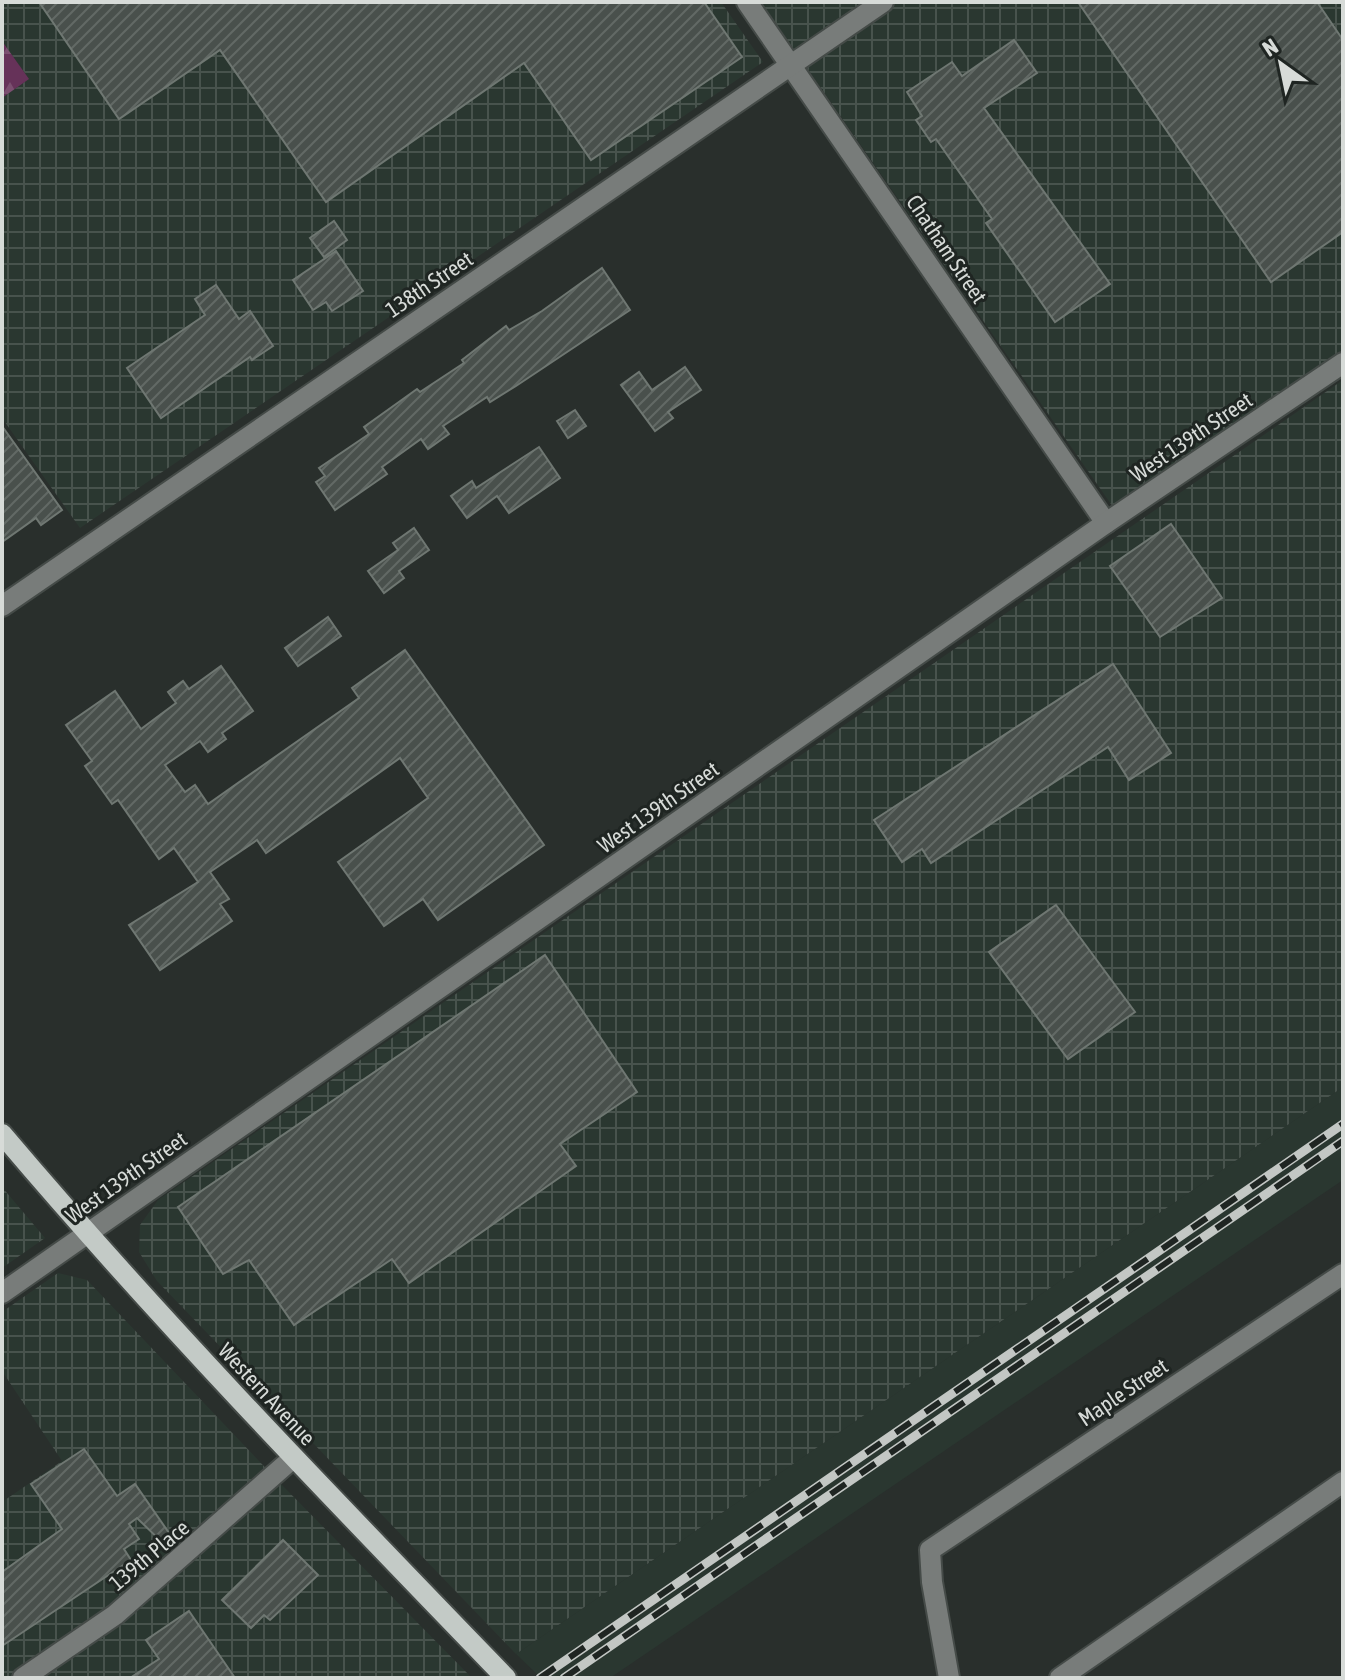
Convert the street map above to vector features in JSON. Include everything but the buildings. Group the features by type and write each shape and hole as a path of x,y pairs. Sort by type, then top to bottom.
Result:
{"main road":[{"name":"Western Avenue","path":"2,1134 87,1234 293,1458 506,1678"}],"street":[{"name":"Chatham Street","path":"747,2 1106,523"},
{"name":"138th Street","path":"2,606 883,2"},
{"name":"West 139th Street","path":"2,1293 1106,523 1343,363"},
{"name":"Maple Street","path":"949,1678 932,1582 930,1550 1343,1274"},
{"name":"139th Place","path":"24,1677 115,1615 293,1458"},
{"path":"1060,1678 1343,1482"}],"shaded area":[{"path":"2,2 721,2 763,62 80,528 2,418 2,98 29,79 2,41"},
{"path":"761,2 1343,2 1343,349 1113,507"},
{"path":"1343,380 1343,1087 516,1654 157,1281 139,1252 140,1225 158,1200"},
{"path":"1343,1087 1343,1180 610,1678 541,1678 516,1654"},
{"path":"2,1187 45,1238 2,1268"},
{"path":"58,1273 87,1280 279,1482 472,1678 2,1678 2,1502 62,1461 2,1371 2,1312"}],"green space":[{"path":"2,41 29,79 2,98"}],"railway":[{"path":"540,1678 1343,1124"},
{"path":"564,1678 1343,1141"}]}
